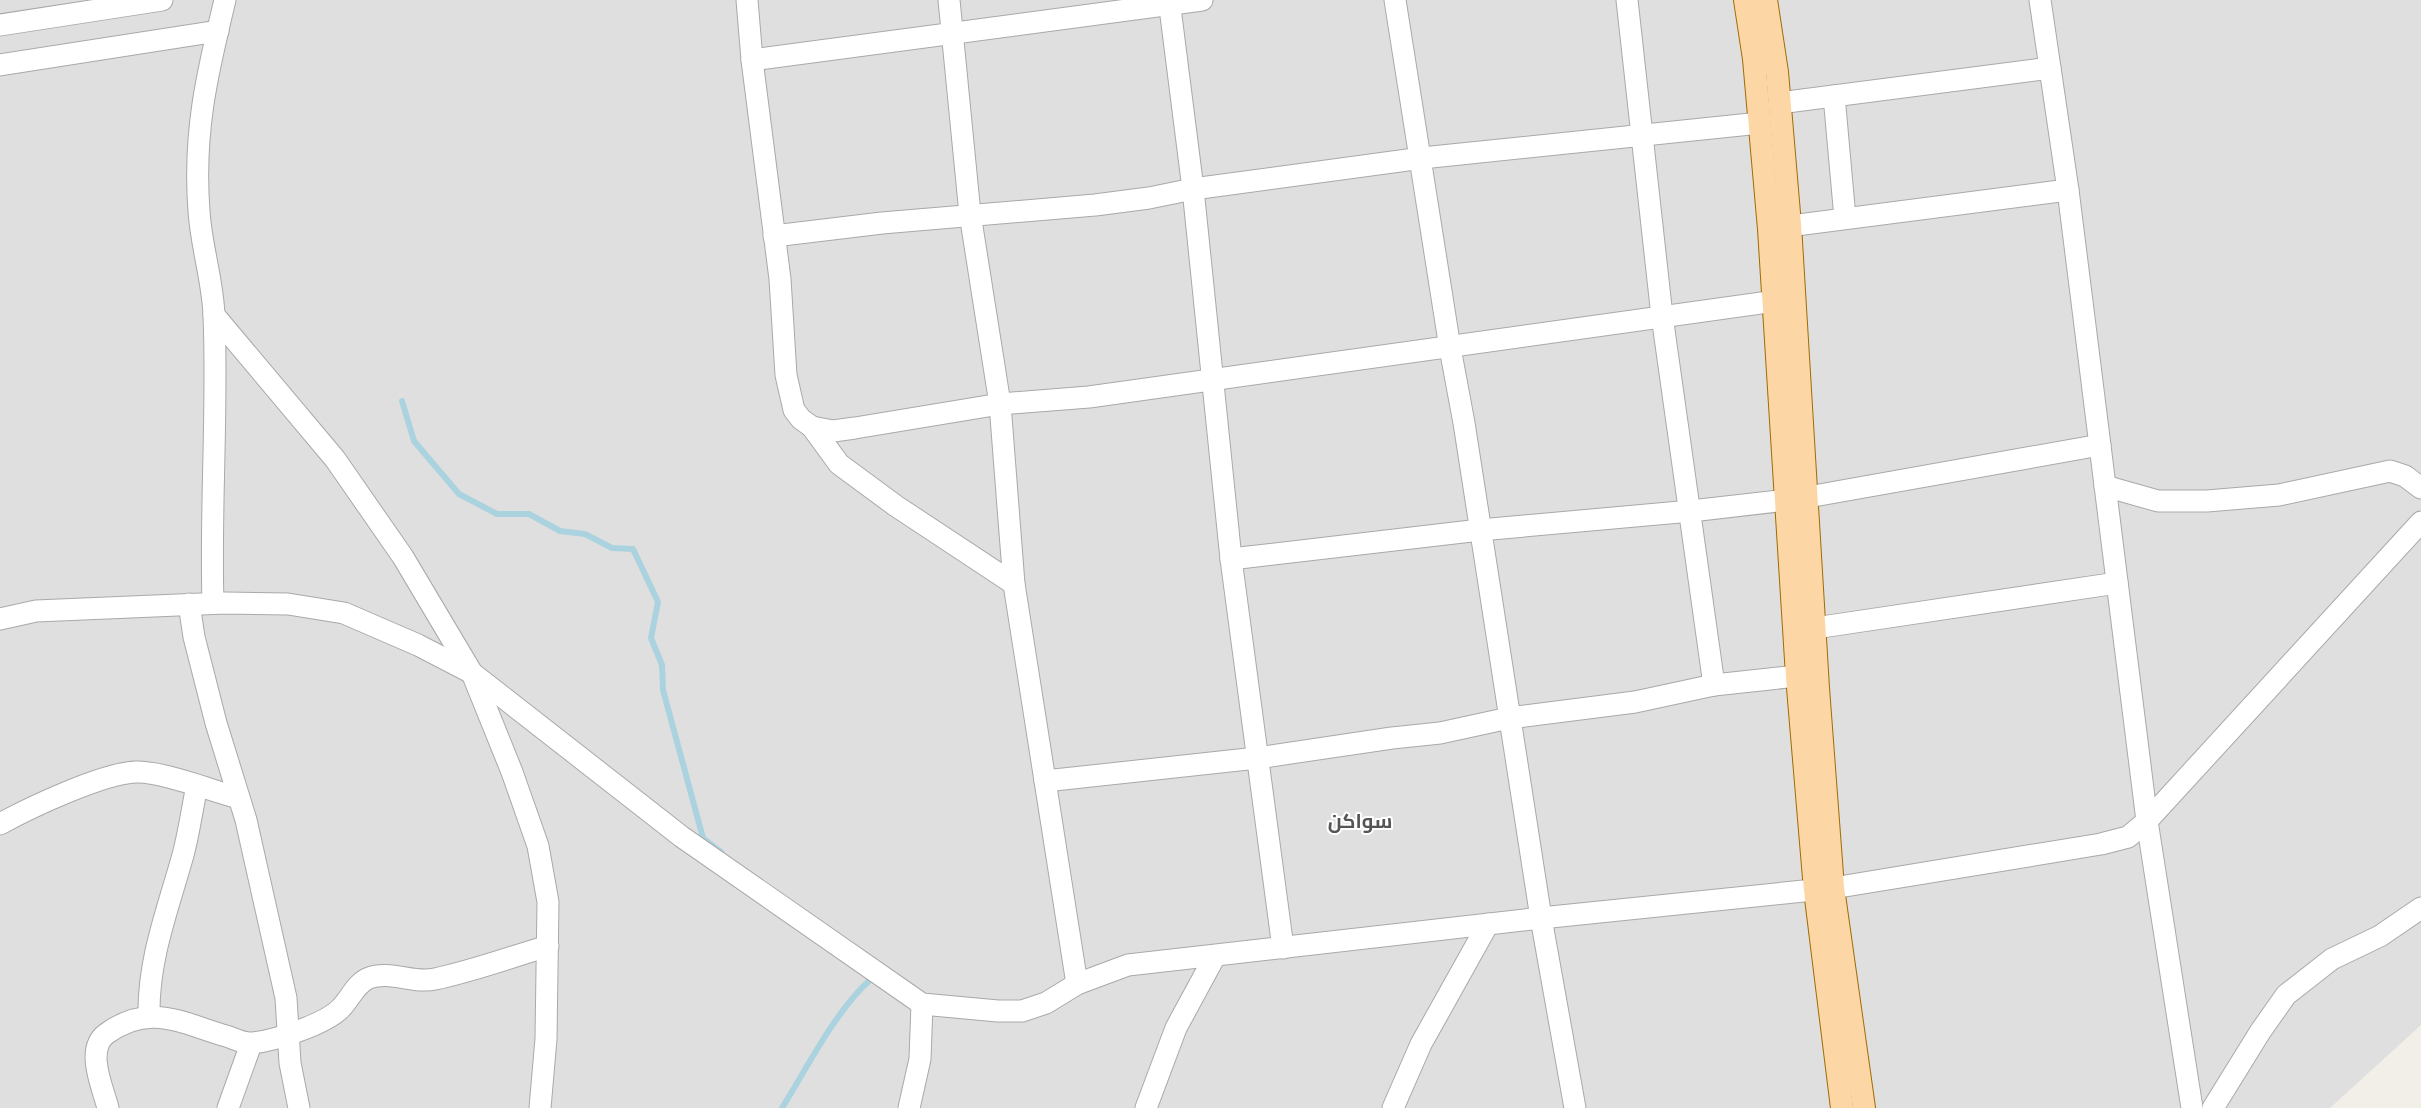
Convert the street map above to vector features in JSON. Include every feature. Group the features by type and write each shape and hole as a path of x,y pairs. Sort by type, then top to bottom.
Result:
{"main road":[{"path":"1745,0 1754,59 1760,123 1794,299 1797,498 1797,676 1824,889 1842,1108"},
{"path":"1766,0 1779,103 1780,227 1773,300 1797,498 1815,628 1824,889 1864,1108"}],"street":[{"path":"0,26 162,0"},
{"path":"213,603 211,530 214,315 199,212 197,140 206,77 225,0"},
{"path":"747,0 752,60 780,279 786,375 794,410 800,419 812,427 839,464 896,506 1014,584"},
{"path":"949,0 951,33 970,214 1000,404 1014,584 1077,984"},
{"path":"752,60 1169,2 1202,0"},
{"path":"1395,0 1422,158 1450,348 1464,423 1540,918 1575,1108"},
{"path":"1627,0 1662,316 1691,511 1714,685"},
{"path":"2040,0 2068,190 2147,821 2192,1108"},
{"path":"1169,2 1193,188 1231,559 1283,948"},
{"path":"0,65 218,31"},
{"path":"1779,103 2050,68"},
{"path":"1834,96 1845,218"},
{"path":"774,236 970,214 1094,205 1149,198 1193,188 1422,158 1760,123"},
{"path":"1780,227 2068,190"},
{"path":"812,427 833,431 922,419 1000,404 1089,397 1450,348 1773,300 1794,299"},
{"path":"214,315 334,459 402,557 472,673 512,772 538,846 548,902 546,1039 540,1108"},
{"path":"1231,559 1480,530 1691,511 1797,498 2100,446"},
{"path":"2105,486 2158,501 2207,501 2279,495 2390,470 2405,476 2421,488"},
{"path":"0,619 36,610 213,603 288,604 344,613 418,645 472,673 682,838 922,1004 998,1012 1022,1011 1046,1003 1077,984 1128,965 1540,918 1824,889 2101,844 2128,837 2147,821 2421,522"},
{"path":"1815,628 2117,583"},
{"path":"189,604 194,637 216,723 246,820 286,998 290,1063 299,1108"},
{"path":"1045,781 1257,758 1392,738 1440,733 1509,718 1620,704 1714,685 1797,676"},
{"path":"0,824 22,812 107,778 136,772 156,774 239,798"},
{"path":"149,1015 148,987 157,942 183,855 197,786"},
{"path":"2214,1108 2256,1038 2286,995 2332,959 2380,936 2421,908"},
{"path":"1393,1108 1421,1044 1488,924"},
{"path":"108,1108 96,1058 99,1043 105,1035 134,1019 149,1015 168,1018 251,1044 288,1034 328,1018 340,1009 353,992 368,978 378,975 434,979 548,946"},
{"path":"1146,1108 1176,1028 1215,956"},
{"path":"909,1108 920,1059 922,1004"},
{"path":"228,1108 251,1044"}],"shaded area":[{"path":"0,0 2421,0 2421,1025 2330,1108 0,1108"}],"waterway":[{"path":"402,401 414,441 459,494 497,514 529,514 560,531 585,534 612,548 633,549 658,602 651,638 662,665 663,690 703,838 721,852"},
{"path":"782,1108 834,1023 857,992 870,980 867,974"}],"district":[{"name":"سواكن","path":"1360,820"}]}
